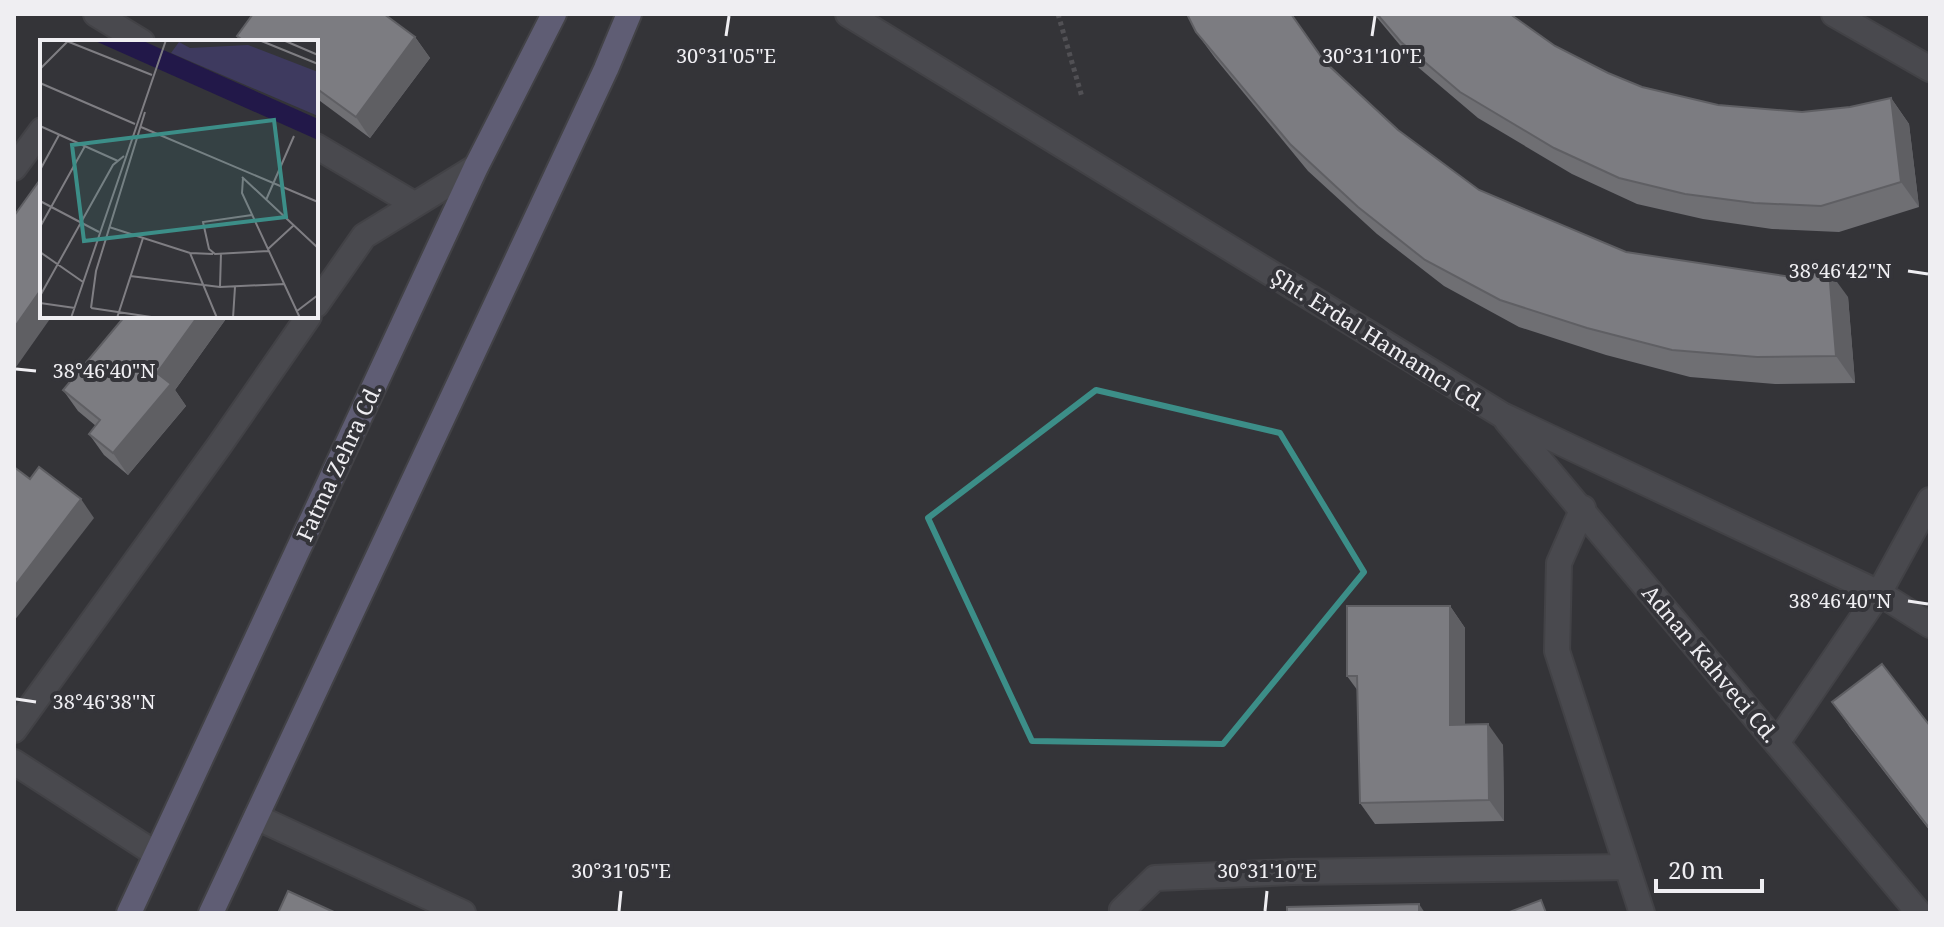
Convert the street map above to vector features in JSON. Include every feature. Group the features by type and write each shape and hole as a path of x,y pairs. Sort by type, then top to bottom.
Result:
{"main road":[{"name":"Fatma Zehra Cd.","path":"129,913 476,167 554,14"},
{"path":"211,913 600,83 629,14"}],"street":[{"name":"Şht. Erdal Hamamcı Cd.","path":"848,14 1502,415 1879,593 1930,625"},
{"path":"1834,14 1930,69"},
{"path":"106,27 137,40"},
{"path":"14,168 40,133"},
{"path":"318,147 414,204"},
{"path":"318,302 364,236 476,167"},
{"path":"14,730 308,318"},
{"name":"Adnan Kahveci Cd.","path":"1502,415 1919,913"},
{"path":"1777,743 1879,593 1930,500"},
{"path":"1583,508 1559,563 1557,651 1642,913"},
{"path":"14,762 156,854"},
{"path":"256,817 463,913"},
{"path":"1123,913 1122,910 1155,878 1308,872 1627,867"}],"path":[{"path":"1058,14 1082,97"}],"highlighted area":[{"path":"1096,390 1280,433 1364,572 1223,744 1032,741 928,518"}],"building":[{"path":"253,14 384,14 415,37 356,117 318,89 318,40 242,40 237,36"},
{"path":"1187,14 1291,14 1325,62 1398,130 1479,190 1626,252 1791,277 1829,271 1836,356 1757,357 1672,350 1587,328 1500,300 1425,260 1358,207 1290,144 1196,32"},
{"path":"1377,14 1510,14 1555,46 1608,73 1642,87 1718,105 1802,112 1850,107 1891,98 1901,182 1821,206 1754,203 1685,194 1619,178 1554,148 1460,92 1401,42"},
{"path":"40,180 40,291 14,328 14,216"},
{"path":"123,318 197,318 157,373 171,384 113,453 89,434 100,420 63,390"},
{"path":"14,467 30,479 39,467 81,499 14,587"},
{"path":"1347,606 1450,606 1450,725 1488,724 1489,800 1360,803 1357,676 1347,676"},
{"path":"1882,664 1930,726 1930,829 1832,702"},
{"path":"288,891 336,913 278,913"},
{"path":"1541,900 1546,913 1507,913"},
{"path":"1419,904 1419,913 1287,913 1287,907"}]}
